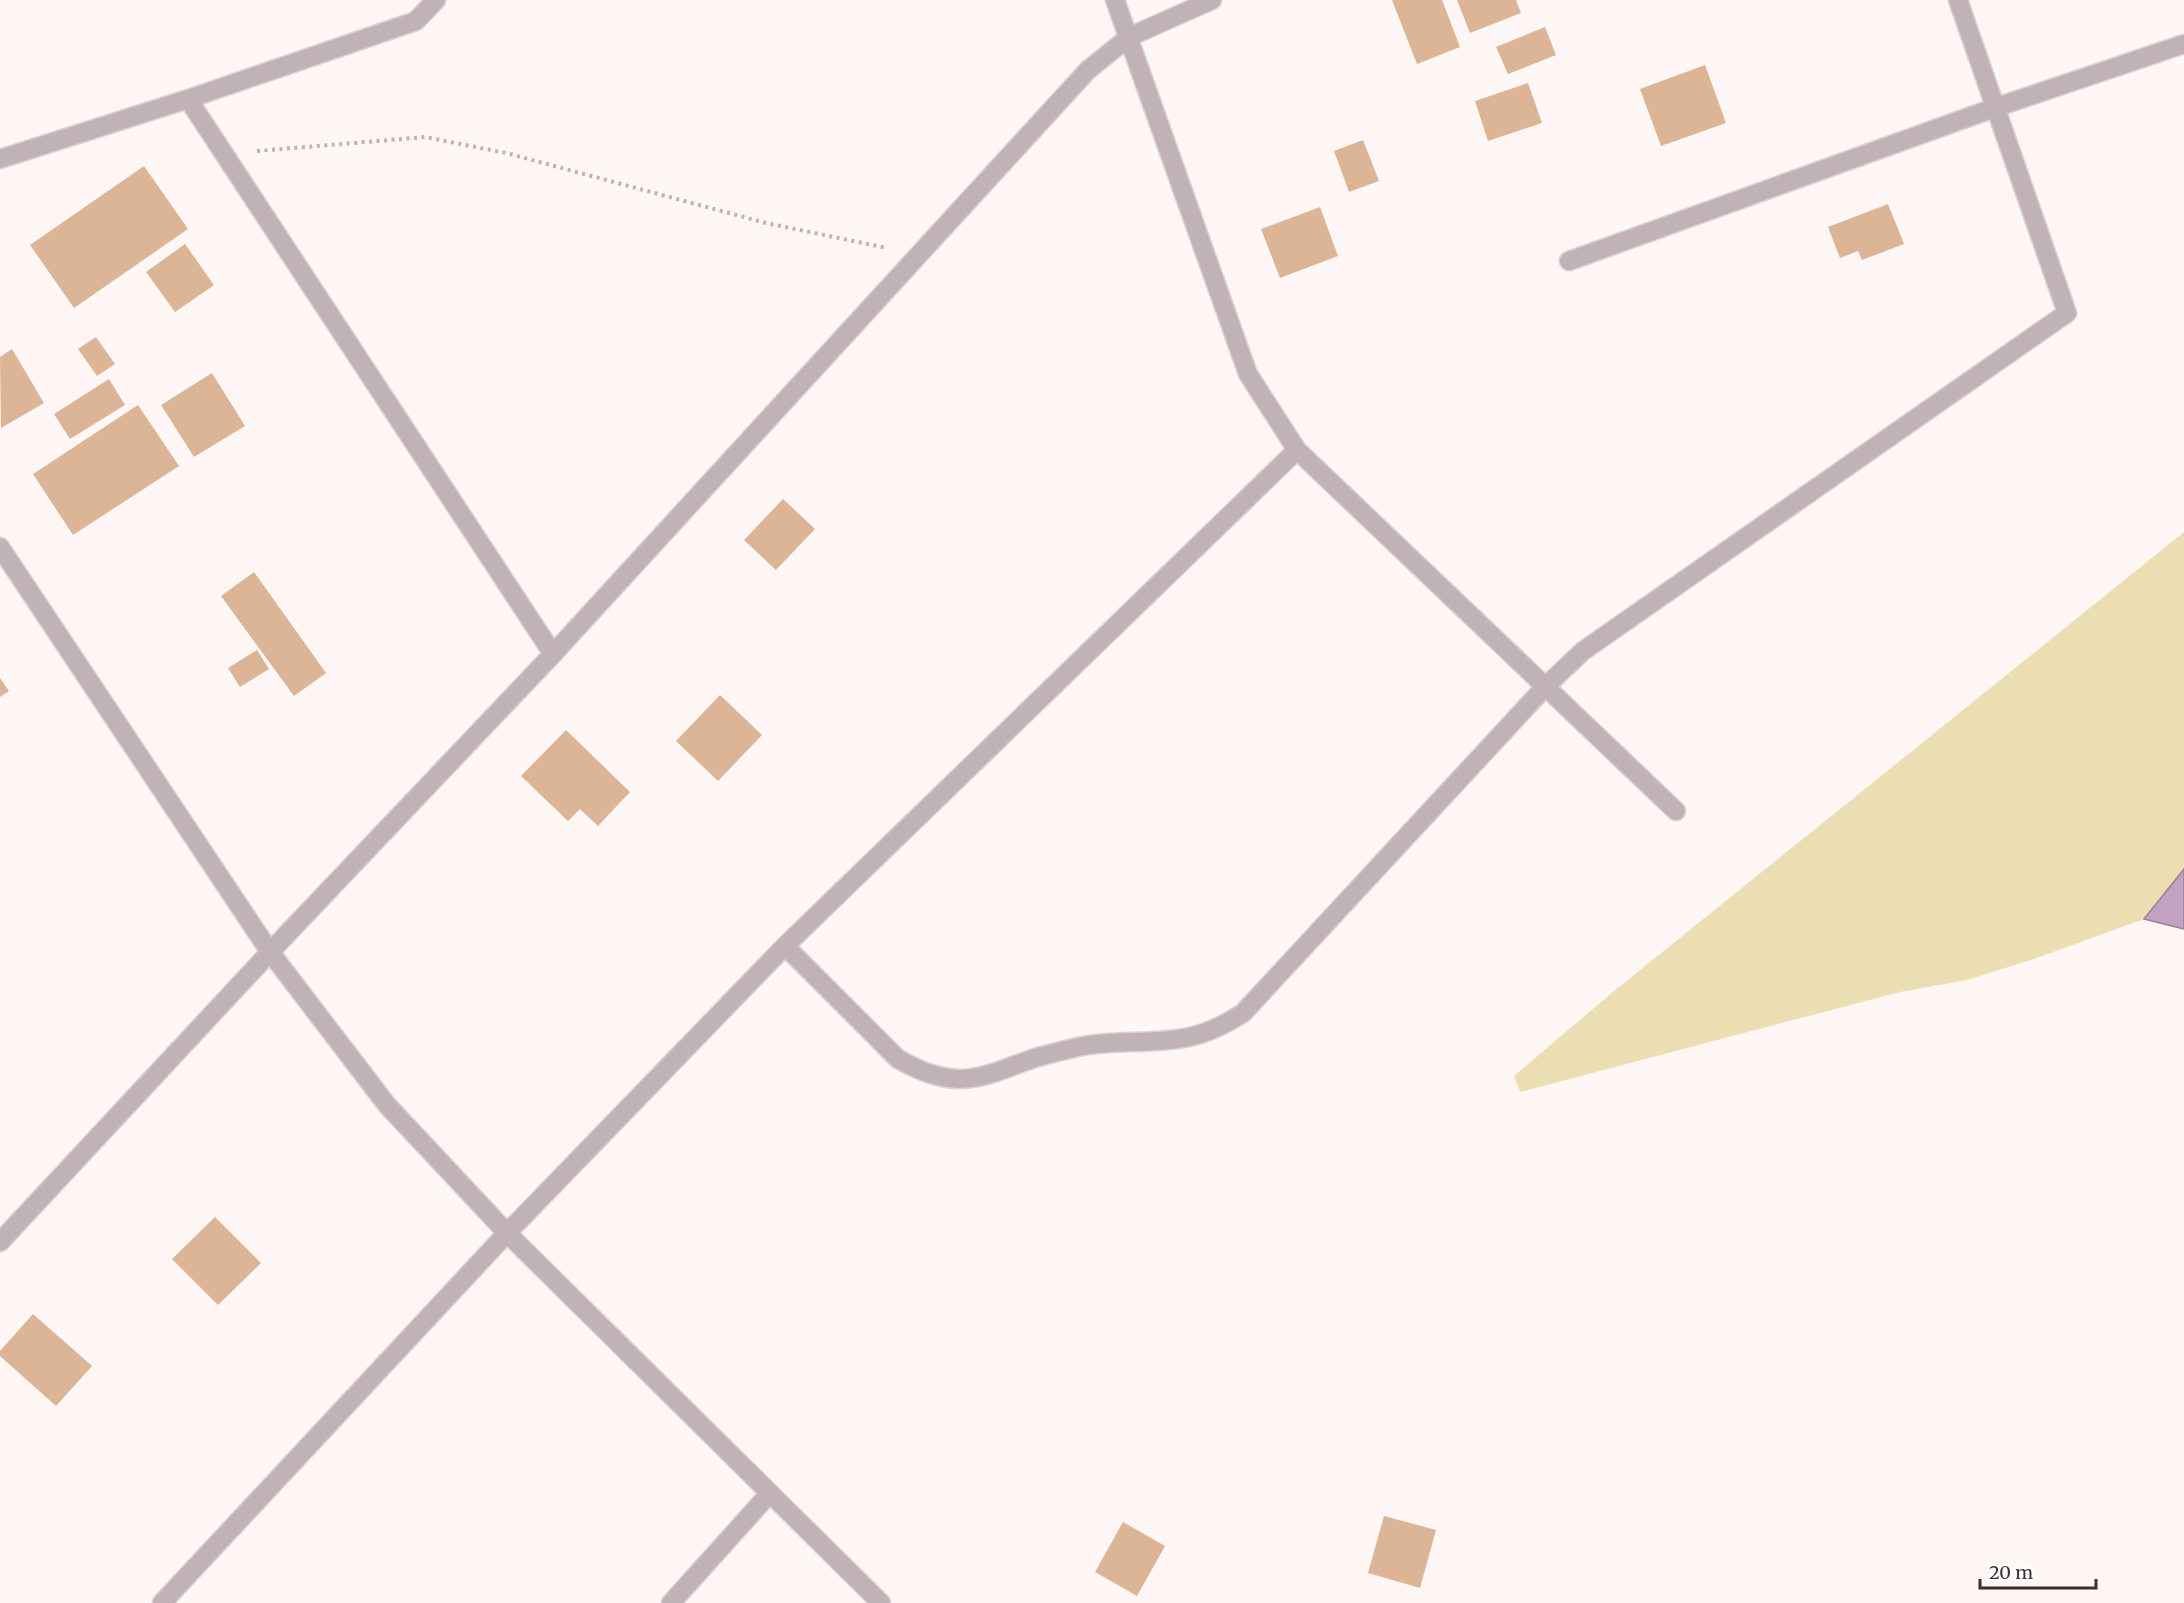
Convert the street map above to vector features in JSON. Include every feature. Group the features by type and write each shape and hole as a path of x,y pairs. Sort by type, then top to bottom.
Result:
{"street":[{"path":"0,159 188,99 416,21 436,0"},
{"path":"1114,0 1129,36 1210,272 1248,374 1297,450 1676,811"},
{"path":"0,1242 270,952 553,654 1088,70 1129,36 1212,0"},
{"path":"785,946 898,1059 920,1071 942,1077 977,1077 1039,1057 1085,1046 1126,1041 1168,1040 1207,1032 1243,1013 1545,687 1583,651 2067,313 1958,0"},
{"path":"1569,261 1994,108 2184,44"},
{"path":"188,99 553,654"},
{"path":"162,1603 507,1233 785,946 1297,450"},
{"path":"0,547 270,952 387,1105 507,1233 881,1603"},
{"path":"671,1603 770,1493"}],"path":[{"path":"227,159 264,150 425,137 506,153 766,223 919,254"}],"shaded area":[{"path":"2184,532 2184,869 2144,919 2034,959 1967,980 1900,992 1520,1092 1514,1076 1614,991"},
{"path":"2184,869 2184,929 2144,919"}],"building":[{"path":"1392,0 1442,0 1460,47 1417,64"},
{"path":"1457,0 1516,0 1521,13 1470,33"},
{"path":"1545,27 1556,55 1508,74 1496,47"},
{"path":"1705,65 1726,123 1661,146 1640,89"},
{"path":"1528,83 1542,123 1488,141 1475,101"},
{"path":"1363,140 1379,181 1349,192 1334,151"},
{"path":"144,166 188,229 74,308 30,245"},
{"path":"1888,204 1904,244 1862,260 1858,251 1840,258 1828,227"},
{"path":"1320,207 1338,256 1280,278 1261,229"},
{"path":"185,244 214,285 175,312 146,272"},
{"path":"96,337 115,364 97,376 78,349"},
{"path":"12,349 44,403 1,428 0,357"},
{"path":"212,373 245,426 194,457 161,405"},
{"path":"109,379 125,405 70,439 54,414"},
{"path":"138,405 179,466 73,535 33,474"},
{"path":"783,499 815,529 776,570 744,540"},
{"path":"254,572 326,673 294,696 221,596"},
{"path":"257,650 269,669 240,687 228,668"},
{"path":"0,678 9,691 0,697"},
{"path":"720,695 762,735 718,781 676,741"},
{"path":"566,730 630,792 598,826 580,809 568,821 521,776"},
{"path":"215,1217 261,1263 218,1305 172,1259"},
{"path":"33,1314 92,1366 56,1406 0,1356 0,1351"},
{"path":"1384,1516 1436,1530 1420,1588 1368,1573"},
{"path":"1123,1522 1165,1546 1137,1596 1095,1572"}]}
